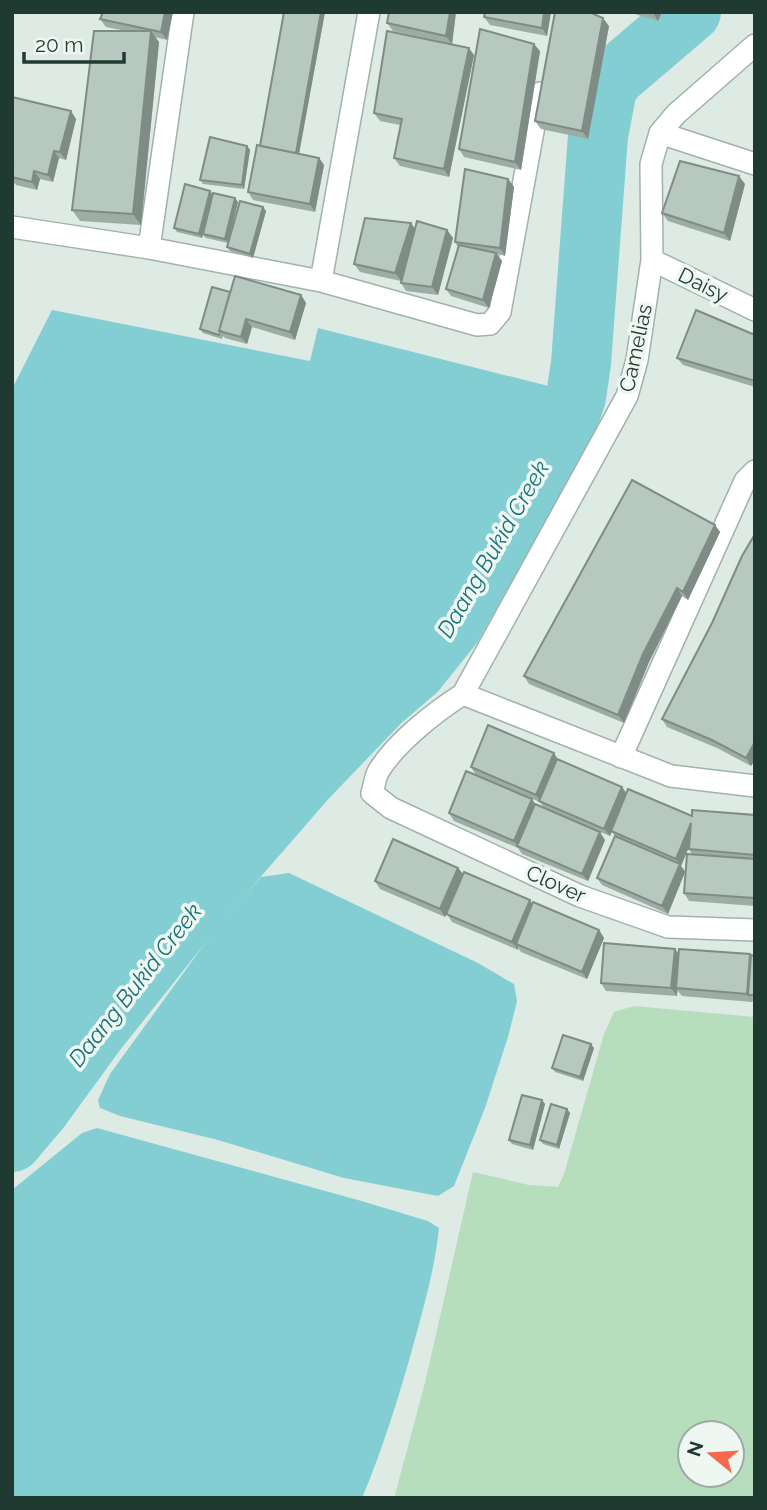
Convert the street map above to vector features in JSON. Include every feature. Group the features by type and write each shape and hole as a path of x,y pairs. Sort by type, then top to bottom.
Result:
{"street":[{"path":"149,248 183,12"},
{"path":"321,281 369,12"},
{"name":"Camelias","path":"463,694 627,396 637,360 652,260 651,164 660,133 676,114 755,45"},
{"path":"12,227 149,248 321,281 477,325 490,324 500,312 545,67"},
{"path":"660,133 755,164"},
{"name":"Daisy","path":"652,260 755,310"},
{"path":"621,757 745,481 755,471"},
{"path":"463,694 671,776 755,786"},
{"name":"Clover","path":"463,694 444,706 396,749 378,773 372,793 391,808 580,896 668,927 755,930"}],"green space":[{"path":"634,1006 755,1017 755,1498 394,1498 424,1387 473,1172 529,1185 558,1187 604,1034 614,1012"}],"water":[{"path":"52,310 310,361 318,328 572,392 412,665 253,806 12,1104 12,389"},
{"path":"289,873 478,963 514,984 517,1001 485,1108 454,1186 438,1196 344,1178 218,1140 120,1116 100,1108 98,1100 110,1074 219,924 261,877"},
{"path":"97,1128 358,1200 428,1221 439,1228 429,1284 409,1359 362,1498 12,1498 12,1190 82,1133"}],"building":[{"path":"103,12 165,12 161,32 100,19"},
{"path":"284,12 321,12 296,153 260,146"},
{"path":"389,12 450,12 446,36 387,23"},
{"path":"485,12 544,12 542,28 484,17"},
{"path":"555,12 589,12 603,18 582,131 535,121"},
{"path":"480,29 534,44 515,162 459,149"},
{"path":"94,31 151,31 133,214 72,210"},
{"path":"387,31 469,48 444,169 394,158 402,119 374,113"},
{"path":"12,97 71,111 60,152 54,151 48,175 34,171 32,182 12,177"},
{"path":"210,137 247,146 242,185 200,180"},
{"path":"257,145 319,158 310,204 248,192"},
{"path":"680,161 739,176 724,233 662,213"},
{"path":"465,169 508,179 500,248 455,242"},
{"path":"185,184 210,191 199,234 174,228"},
{"path":"213,193 235,198 225,239 203,234"},
{"path":"240,201 263,207 250,254 227,247"},
{"path":"365,218 411,223 395,273 354,264"},
{"path":"417,221 447,230 432,287 401,283"},
{"path":"459,245 496,253 483,300 446,289"},
{"path":"235,276 301,295 290,332 246,319 241,337 219,331"},
{"path":"212,287 230,292 219,335 200,329"},
{"path":"696,310 755,335 755,381 677,358"},
{"path":"632,480 715,525 683,592 677,588 643,654 618,715 524,676"},
{"path":"755,534 755,742 746,758 662,719"},
{"path":"488,725 554,753 536,795 471,767"},
{"path":"557,759 622,787 604,829 539,801"},
{"path":"466,771 532,799 514,841 449,813"},
{"path":"628,789 692,816 692,810 755,815 755,855 689,849 691,823 676,859 611,831"},
{"path":"535,804 600,832 582,874 517,846"},
{"path":"615,836 680,864 662,906 597,878"},
{"path":"393,839 458,868 440,909 375,881"},
{"path":"687,854 755,859 754,898 684,893"},
{"path":"464,872 530,900 512,942 446,914"},
{"path":"533,902 599,930 582,972 516,944"},
{"path":"604,943 675,949 671,988 601,983"},
{"path":"679,949 750,954 747,994 676,988"},
{"path":"751,955 755,956 755,995 748,995"},
{"path":"563,1035 591,1044 580,1077 552,1068"},
{"path":"522,1095 542,1100 530,1145 509,1140"},
{"path":"551,1104 567,1109 557,1145 540,1140"}],"waterway":[{"name":"Daang Bukid Creek","path":"12,1142 206,894 306,779 381,701 416,671 453,625 569,417 576,397 581,363 598,136 607,88 616,76 691,12"}]}
